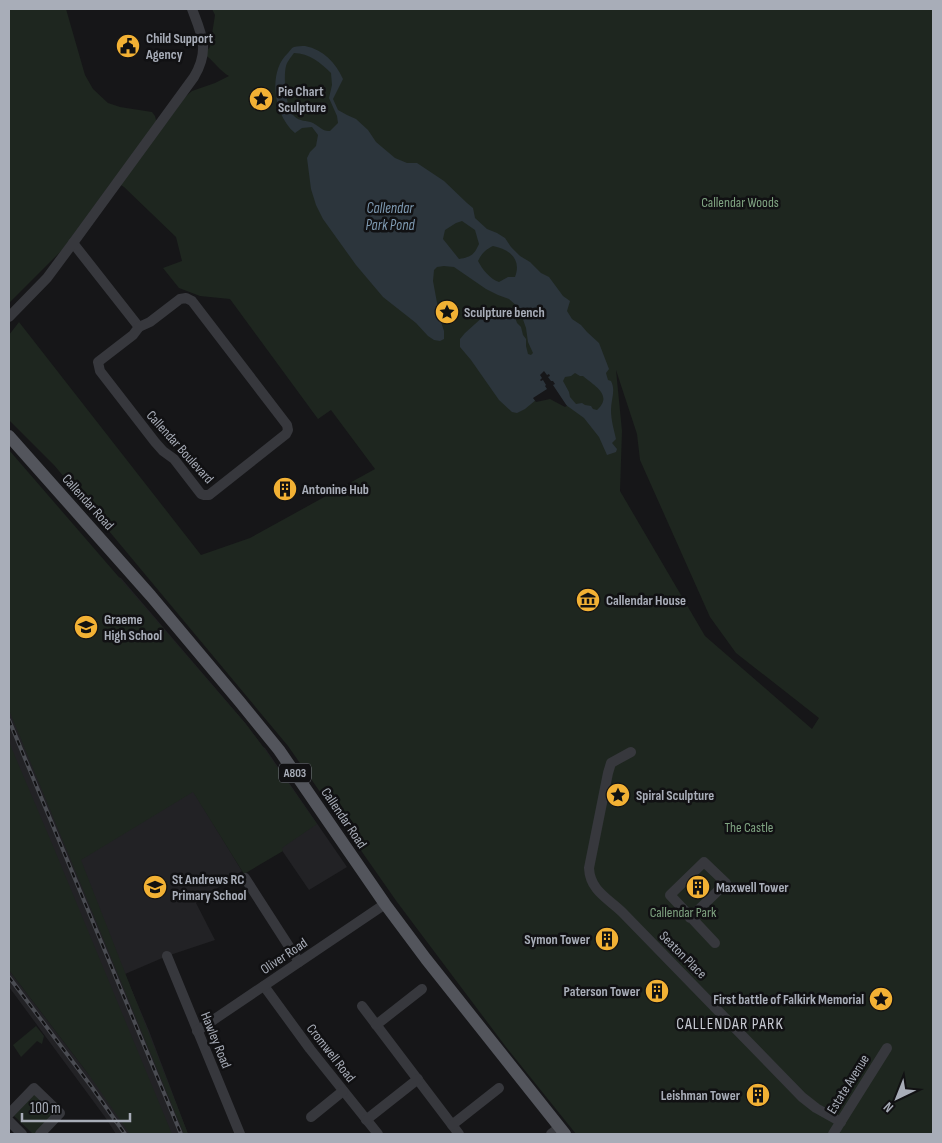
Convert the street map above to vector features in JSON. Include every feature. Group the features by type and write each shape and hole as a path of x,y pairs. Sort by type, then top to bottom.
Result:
{"main road":[{"name":"Callendar Road","path":"9,436 151,596 274,744 385,904 558,1132"}],"street":[{"path":"9,317 47,278 198,70 203,45 202,36 192,9"},
{"path":"73,243 139,327"},
{"name":"Callendar Boulevard","path":"186,298 192,301 287,425 288,430 286,434 209,495 204,496 200,494 174,460 154,442 100,371 98,362 133,335 139,327 150,322 180,299 186,298"},
{"name":"Seaton Place","path":"631,752 611,763 608,773 589,868 593,884 601,895 623,914 802,1097 840,1122"},
{"path":"690,918 726,883 704,862 670,895 690,918 715,943"},
{"path":"245,878 299,962"},
{"name":"Oliver Road","path":"197,1032 385,904"},
{"name":"Hawley Road","path":"167,956 240,1134"},
{"name":"Cromwell Road","path":"264,986 310,1049 378,1134"},
{"path":"376,1025 422,990"},
{"path":"362,1006 459,1134"},
{"name":"Estate Avenue","path":"833,1134 887,1048"},
{"path":"366,1120 418,1079"},
{"path":"9,1114 34,1088 60,1113 40,1134"},
{"path":"452,1125 499,1088"},
{"path":"311,1117 343,1091"},
{"path":"9,1121 22,1134"}],"shaded area":[{"path":"9,451 246,724 265,748 347,867 309,890 281,849 193,791 242,871 196,903 215,940 167,956 125,974 188,1134 116,1134 9,987 9,970 89,1075 9,782"}],"green space":[{"name":"Callendar Park","path":"9,9 66,9 85,75 93,89 108,103 120,107 152,112 156,120 167,122 185,97 192,91 229,76 204,54 210,47 215,15 212,9 933,9 933,1134 576,1134 506,1047 397,902 288,746 54,465 9,420 9,335 19,322 201,555 250,538 375,469 331,410 318,419 230,299 200,296 179,288 163,268 182,261 176,237 124,187 113,180 62,250 9,303","holes":["616,370 637,434 640,460 710,617 736,653 819,718 812,729 705,636 620,491 622,431"]},
{"name":"Graeme High School","path":"9,450 245,723 317,824 282,848 283,851 244,874 193,792 81,860 188,1134 184,1134 9,710"},
{"path":"9,742 172,1134 130,1134 89,1075 9,970"},
{"path":"36,1026 44,1036 42,1044 37,1041 21,1057 13,1045"},
{"path":"30,1095 35,1095 53,1112 53,1117 38,1133 32,1133 14,1116"}],"water":[{"name":"Callendar Park Pond","path":"304,46 318,50 332,62 340,73 343,79 333,99 338,110 356,119 368,130 376,142 395,158 407,163 417,163 444,181 473,208 475,218 487,229 505,238 520,256 549,277 563,296 570,301 567,311 572,319 599,343 609,369 606,373 613,388 611,414 616,439 612,443 617,449 616,452 607,455 599,437 584,418 566,405 550,397 537,399 525,409 517,413 512,412 499,400 460,347 460,339 465,333 485,315 501,310 509,311 515,317 526,339 528,354 531,355 533,353 528,342 526,328 519,308 509,299 486,289 454,267 437,267 434,270 433,281 444,339 440,341 434,340 383,297 356,265 323,219 311,189 307,158 316,146 318,135 312,127 302,128 295,133 282,116 278,105 275,82 281,61 293,47","holes":["294,53 299,53 319,62 331,73 332,85 329,98 338,123 330,131 323,130 313,123 299,119 291,112 286,92 285,71","462,221 475,230 479,244 472,255 459,259 443,239 445,230","493,246 509,252 517,265 515,277 508,277 499,282 493,279 484,271 478,261 484,252","575,373 583,376 600,391 603,395 603,400 602,405 597,410 582,403 576,404 570,397 563,381 565,377"]}],"pier":[{"path":"544,371 547,375 549,374 550,376 548,377 555,384 553,385 567,406 565,407 550,399 536,402 533,398 547,389 543,380 540,380 542,378 540,375"}],"railway":[{"path":"9,720 181,1134"},
{"path":"9,977 125,1134"}],"place":[{"name":"Child Support Agency","path":"128,46"},
{"name":"Pie Chart Sculpture","path":"261,99"},
{"name":"Sculpture bench","path":"447,312"},
{"name":"Antonine Hub","path":"285,489"},
{"name":"Callendar House","path":"588,600"},
{"name":"Graeme High School","path":"86,627"},
{"name":"Spiral Sculpture","path":"618,795"},
{"name":"St Andrews RC Primary School","path":"155,887"},
{"name":"Maxwell Tower","path":"698,887"},
{"name":"Symon Tower","path":"607,939"},
{"name":"Paterson Tower","path":"657,991"},
{"name":"First battle of Falkirk Memorial","path":"881,999"},
{"name":"Leishman Tower","path":"758,1095"}],"district":[{"name":"CALLENDAR PARK","path":"730,1024"}],"park label":[{"name":"Callendar Woods","path":"740,202"},
{"name":"The Castle","path":"749,827"}]}
